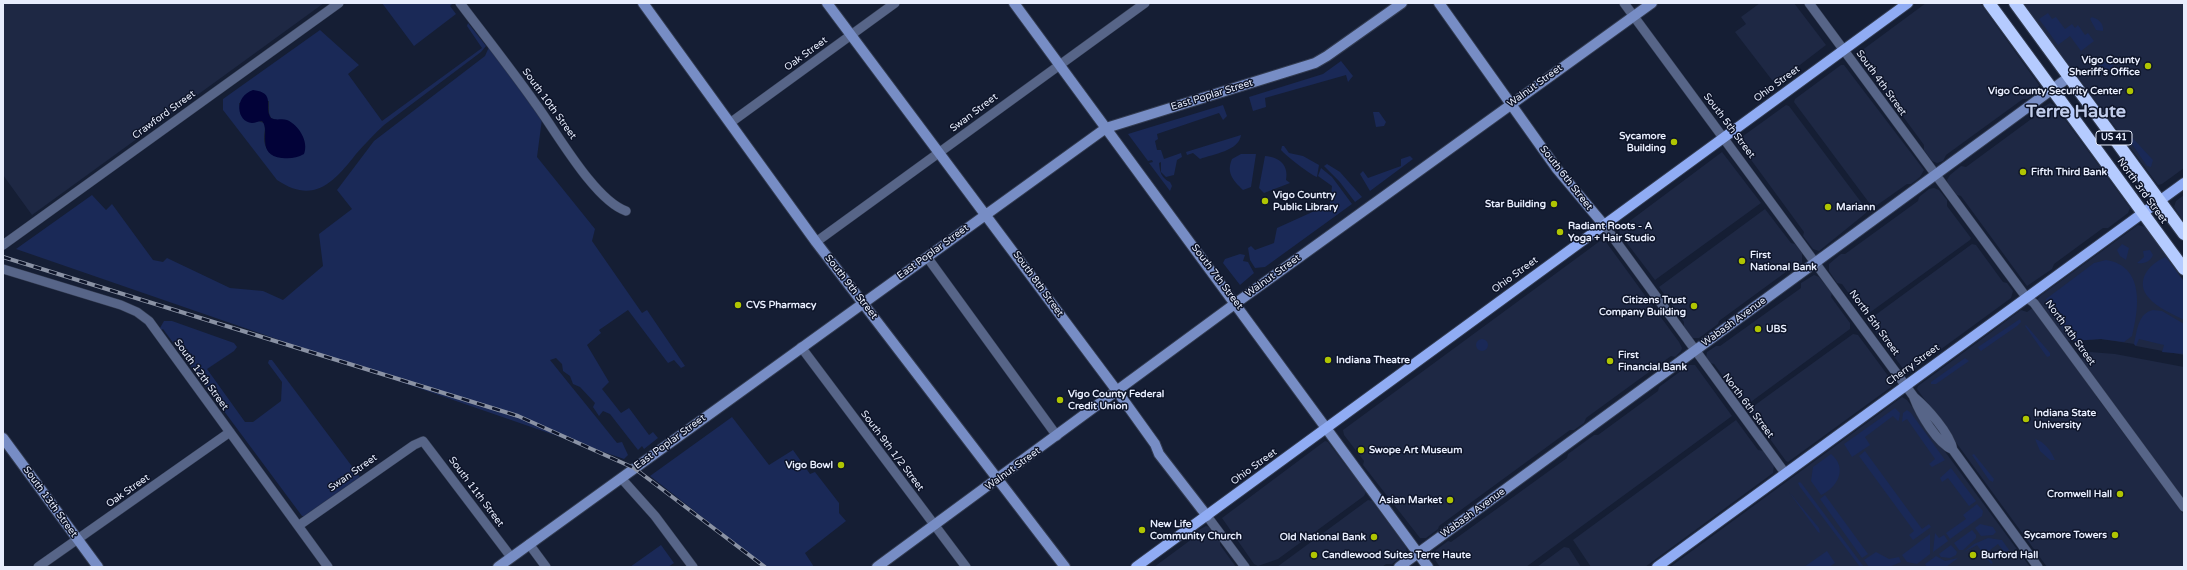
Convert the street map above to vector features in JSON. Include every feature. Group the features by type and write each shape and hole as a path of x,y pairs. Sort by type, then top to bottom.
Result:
{"highway":[{"name":"US 41","path":"1989,3 2052,89"},
{"name":"US 41","path":"2015,3 2069,77"},
{"name":"North 3rd Street","path":"2069,77 2184,234"},
{"name":"North 3rd Street","path":"2052,89 2184,269"}],"main road":[{"name":"Ohio Street","path":"1136,567 1908,3"},
{"name":"Cherry Street","path":"1657,567 2184,182"}],"street":[{"name":"Crawford Street","path":"3,244 338,3"},
{"name":"South 10th Street","path":"460,3 536,103 592,182 608,200 626,211"},
{"name":"South 9th Street","path":"644,3 816,242 1065,567"},
{"name":"South 8th Street","path":"827,3 939,153 986,213 1117,391 1155,444 1159,454 1245,567"},
{"name":"Oak Street","path":"730,123 895,3"},
{"name":"South 7th Street","path":"1014,3 1236,303 1428,567"},
{"name":"Swan Street","path":"816,242 1145,3"},
{"name":"East Poplar Street","path":"498,567 986,213 1106,128 1314,63 1327,56 1402,3"},
{"name":"South 6th Street","path":"1439,3 1558,169 1604,225 1694,352"},
{"name":"South 5th Street","path":"1624,3 1816,263"},
{"name":"Walnut Street","path":"877,567 999,479 1236,303 1652,3"},
{"name":"South 4th Street","path":"1809,3 1935,175"},
{"name":"Wabash Avenue","path":"1399,567 2069,77"},
{"name":"North 4th Street","path":"1935,175 2026,297 2034,303 2184,507"},
{"path":"927,257 1057,436"},
{"name":"North 5th Street","path":"1816,263 1914,397 1918,411 1945,447 1953,450 2038,567"},
{"name":"South 12th Street","path":"3,269 121,305 137,312 149,322 328,567"},
{"name":"South 9th 1/2 Street","path":"802,347 966,567"},
{"name":"North 6th Street","path":"1694,352 1785,474"},
{"name":"Oak Street","path":"38,567 230,432"},
{"name":"South 13th Street","path":"3,438 98,567"},
{"name":"Swan Street","path":"298,526 414,444 423,441"},
{"name":"South 11th Street","path":"423,441 512,557"},
{"path":"621,478 655,516 693,567"},
{"path":"529,544 546,567"}],"shaded area":[{"path":"3,3 324,3 32,215 3,175"},
{"path":"382,3 453,3 450,6 456,14 414,46"},
{"path":"1760,3 1794,3 1826,45 1775,84 1735,32 1746,24 1741,17"},
{"path":"1926,3 1980,3 2039,85 2037,92 2027,99 2023,99 1946,155 1943,161 1937,163 1932,161 1924,150 1924,145 1857,54"},
{"path":"2023,3 2184,3 2184,168 2162,184 2158,185"},
{"path":"2048,13 2052,19 2056,17 2065,29 2072,24 2075,28 2078,25 2085,35 2088,33 2094,41 2081,51 2070,36 2058,45 2039,19"},
{"path":"2092,17 2100,22 2103,26 2103,31 2096,30 2090,19"},
{"path":"468,23 486,46 481,52 384,125 373,135 340,173 322,187 312,190 302,190 290,187 277,180 223,110 223,99 320,30 359,65 348,74 382,121 482,48 467,26","holes":["269,101 269,113 271,118 290,123 299,132 291,158 281,158 269,152 266,148 264,138 264,123 241,115 239,103"]},
{"path":"489,47 542,119 537,157 595,229 592,241 642,313 647,310 685,366 681,368 674,360 668,363 628,310 599,330 601,333 587,345 609,382 602,389 621,413 629,408 649,435 653,432 658,438 644,449 642,446 638,450 610,414 603,411 599,416 593,407 595,403 580,387 573,384 570,376 563,371 562,364 556,358 550,360 617,443 622,442 628,455 624,459 16,249 92,195 106,210 112,204 153,260 163,262 167,258 230,288 263,291 283,300 323,266 319,234 352,209 337,190 374,141 485,56"},
{"path":"2106,58 2111,60 2113,65 2111,70 2106,72 2101,70 2099,65 2101,60"},
{"path":"1341,61 1353,76 1348,82 1346,75 1265,98 1266,107 1253,111 1249,97 1323,74"},
{"path":"1841,65 1844,65 1924,170 1920,177 1911,184 1907,184 1873,208 1794,102 1795,99"},
{"path":"253,90 265,94 267,97 268,109 271,118 287,120 299,130 304,139 304,154 291,158 282,158 274,156 269,152 266,148 265,131 262,121 252,123 247,122 240,114 239,109 242,98"},
{"path":"2050,103 2055,106 2130,208 2128,213 2108,228 2103,228 2054,264 2052,269 2027,286 1961,196 1957,195 1948,184 1947,180 1950,175 1961,166 1966,167 2034,117 2035,112"},
{"path":"1223,105 1227,116 1223,120 1219,113 1157,134 1158,139 1155,141 1157,150 1161,150 1164,159 1181,153 1182,157 1177,160 1174,175 1166,177 1161,172 1165,179 1170,182 1172,186 1170,191 1149,163 1153,162 1152,160 1148,161 1128,134","holes":["1161,162 1161,172 1159,163"]},
{"path":"1786,105 1789,106 1867,210 1866,213 1819,251 1813,249 1803,236 1804,232 1738,142 1739,139"},
{"path":"1373,112 1379,112 1386,122 1384,126 1376,127"},
{"path":"2128,133 2153,160 2151,167 2147,166 2125,134"},
{"path":"1241,135 1236,145 1225,151 1200,159 1193,153 1187,155 1186,152"},
{"path":"1282,146 1284,146 1289,153 1303,156 1319,165 1317,177 1283,153 1281,150"},
{"path":"1722,152 1761,203 1655,280 1620,234 1619,229"},
{"path":"1241,154 1256,154 1251,187 1243,190 1230,172 1230,164 1232,159"},
{"path":"1265,156 1275,158 1282,163 1286,170 1286,180 1290,183 1264,193 1259,188"},
{"path":"1410,156 1413,159 1370,191 1360,174 1363,171 1368,178 1401,166 1401,159"},
{"path":"1327,164 1340,172 1362,197 1355,202 1339,181 1324,166"},
{"path":"1321,168 1332,177 1352,204 1265,267 1255,268 1250,260 1248,248 1251,246 1255,250 1274,243 1277,228 1330,204 1332,186 1318,176"},
{"path":"1934,188 1939,190 1947,200 1947,206 1971,238 1970,240 1865,316 1842,284 1837,283 1829,271 1829,264 1841,254 1845,254 1918,201 1919,197 1929,189"},
{"path":"2184,195 2184,222 2174,207 2176,201"},
{"path":"1765,209 1791,243 1795,244 1802,253 1802,263 1795,268 1790,269 1719,321 1718,324 1699,338 1692,338 1684,327 1684,322 1659,287"},
{"path":"2138,225 2145,227 2184,281 2184,355 2136,346 2134,344 2101,339 2067,341 2037,300 2040,296"},
{"path":"1600,241 1606,242 1679,342 1682,348 1681,351 1675,357 1671,356 1586,418 1584,423 1574,430 1570,430 1439,526 1438,529 1426,538 1420,538 1363,465 1364,461 1344,435 1343,430"},
{"path":"1972,244 1976,245 2003,282 2007,283 2013,291 2011,298 1907,374 1869,323 1870,319"},
{"path":"2122,244 2129,248 2126,260 2120,256 2117,250"},
{"path":"2150,250 2153,255 2148,261 2144,263 2137,263 2144,257 2143,251"},
{"path":"1240,254 1245,255 1243,261 1248,262 1254,273 1240,285 1223,263 1225,259"},
{"path":"2166,257 2184,282 2184,320 2152,302 2143,286 2143,280 2149,268"},
{"path":"2106,260 2119,264 2128,271 2133,280 2137,302 2132,336 2124,342 2101,339 2072,341 2046,305 2046,299 2094,263"},
{"path":"1814,275 1819,277 1832,293 1831,297 1850,323 1850,329 1748,404 1744,404 1714,364 1710,363 1706,358 1707,352 1716,346 1720,346 1801,288 1801,283"},
{"name":"Indiana State University","path":"2034,307 2097,391 2096,396 2130,442 2135,443 2143,454 2142,458 2184,515 2184,567 2047,567 1917,389 1918,386 2021,310 2027,312"},
{"path":"2153,310 2162,311 2184,324 2184,354 2162,352 2164,345 2139,339 2136,346 2134,344 2137,328 2141,319 2148,312"},
{"path":"2020,319 2021,322 2017,326 1981,351 1979,349 1978,347"},
{"path":"164,321 172,321 234,343 237,347 234,351 207,369 245,422 253,422 281,401 282,382 268,363 269,360 272,360 360,477 306,516 302,516 163,329 161,330 160,328"},
{"path":"2026,325 2050,353 2050,356 2047,357 2025,326"},
{"path":"1853,334 1858,335 1889,377 1892,383 1891,387 1788,462 1786,461 1751,413 1751,408"},
{"path":"1482,339 1486,341 1488,345 1486,349 1482,351 1478,349 1476,345 1478,341"},
{"name":"Indiana State University","path":"2090,352 2115,354 2184,367 2184,503 2081,359"},
{"path":"1965,358 1969,361 1936,384 1931,384 1931,382"},
{"path":"1689,365 1695,365 1732,416 1526,567 1440,567 1433,557 1436,550 1448,541 1451,542 1567,458 1568,454 1594,435 1598,435 1658,391 1659,387"},
{"path":"1902,397 1907,400 2030,567 1670,567"},
{"path":"1895,408 1900,413 1899,420 1898,421 1893,416 1865,437 1870,445 1852,457 1844,444"},
{"path":"1907,410 1911,413 1945,460 1932,467 1929,464 1935,459 1907,419 1902,422 1903,413"},
{"path":"732,417 769,465 793,450 810,474 815,472 839,503 839,513 846,521 805,553 814,567 766,567 650,476"},
{"path":"1736,420 1758,450 1764,451 1774,465 1773,473 1645,567 1591,567 1573,540"},
{"path":"2035,439 2042,442 2047,447 2055,460 2050,460 2040,451"},
{"path":"1325,441 1328,442 1350,471 1355,473 1366,492 1364,496 1278,559 1258,566 1254,564 1222,518"},
{"path":"1865,451 1922,529 1929,524 1931,527 1913,540 1909,535 1914,531 1859,456"},
{"path":"1831,454 1839,465 1839,477 1827,492 1821,495 1811,481 1813,467"},
{"path":"1974,454 1994,479 1993,482 1989,480 1972,455"},
{"path":"1951,468 1976,501 1969,506 1948,478 1942,482 1940,478"},
{"path":"1800,482 1864,567 1860,567 1800,487 1798,483"},
{"path":"1789,492 1819,528 1820,533 1818,532"},
{"path":"1825,495 1868,554 1862,558 1820,499"},
{"path":"1368,500 1372,501 1406,547 1407,552 1392,564 1386,564 1382,567 1277,567"},
{"path":"1977,504 1983,511 1982,516 1950,539 1946,533 1966,519 1963,515"},
{"path":"1980,524 1993,527 1996,532 1993,535 1981,536 1975,528"},
{"path":"1206,526 1210,527 1220,540 1220,545 1236,567 1154,567 1196,536 1197,531"},
{"path":"1972,530 1976,535 1976,538 1963,550 1959,550 1954,543"},
{"path":"1935,533 1939,538 1944,535 1948,541 1933,552"},
{"path":"1930,534 1930,554 1917,564 1907,562 1902,555"},
{"path":"1988,538 2002,540 2009,550 2005,553 1998,544 1986,553 1993,563 1991,564 1977,545 1964,552 1974,544"},
{"path":"661,545 674,563 668,567 630,567"},
{"path":"1951,545 1957,552 1956,555 1950,558 1941,557 1939,554"},
{"path":"1564,547 1569,548 1581,567 1537,567"},
{"path":"1827,551 1835,563 1829,567 1804,567"},
{"path":"1876,552 1889,559 1899,557 1901,562 1889,567 1869,567 1864,560"},
{"path":"1936,556 1945,561 1958,558 1946,567 1927,567 1925,564"}],"railway":[{"path":"3,257 518,416 634,468 765,567"}],"place":[{"name":"Vigo County Sheriff's Office","path":"2148,66"},
{"name":"Vigo County Security Center","path":"2130,91"},
{"name":"Sycamore Building","path":"1674,142"},
{"name":"Fifth Third Bank","path":"2023,172"},
{"name":"Vigo Country Public Library","path":"1265,201"},
{"name":"Star Building","path":"1554,204"},
{"name":"Mariann","path":"1828,207"},
{"name":"Radiant Roots - A Yoga + Hair Studio","path":"1560,232"},
{"name":"First National Bank","path":"1742,261"},
{"name":"CVS Pharmacy","path":"738,305"},
{"name":"Citizens Trust Company Building","path":"1694,306"},
{"name":"UBS","path":"1758,329"},
{"name":"Indiana Theatre","path":"1328,360"},
{"name":"First Financial Bank","path":"1610,361"},
{"name":"Vigo County Federal Credit Union","path":"1060,400"},
{"name":"Indiana State University","path":"2026,419"},
{"name":"Swope Art Museum","path":"1361,450"},
{"name":"Vigo Bowl","path":"841,465"},
{"name":"Cromwell Hall","path":"2120,494"},
{"name":"Asian Market","path":"1450,500"},
{"name":"New Life Community Church","path":"1142,530"},
{"name":"Sycamore Towers","path":"2115,535"},
{"name":"Old National Bank","path":"1374,537"},
{"name":"Candlewood Suites Terre Haute","path":"1314,555"},
{"name":"Burford Hall","path":"1973,555"}],"district":[{"name":"Terre Haute","path":"2076,112"}]}
